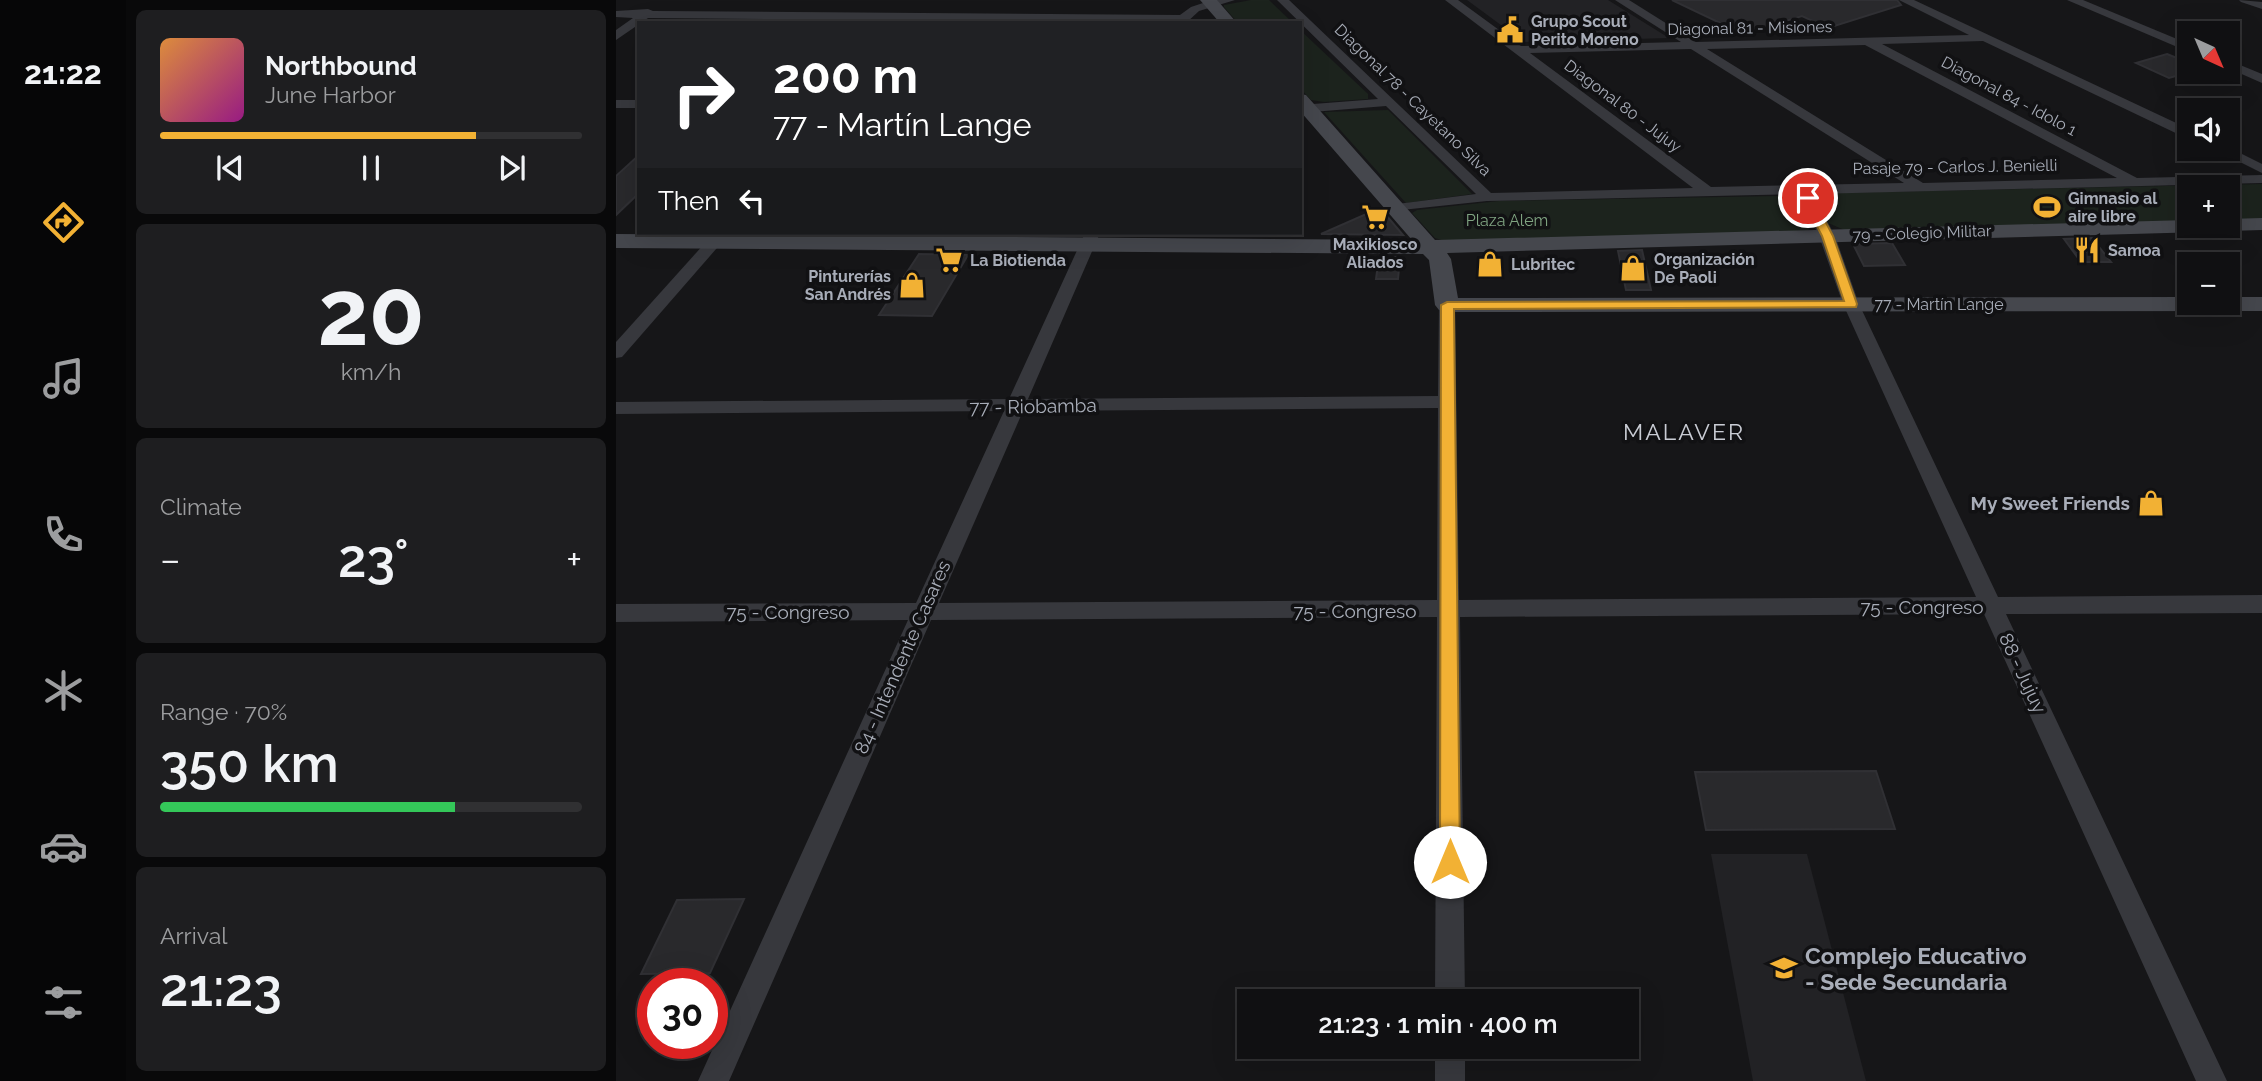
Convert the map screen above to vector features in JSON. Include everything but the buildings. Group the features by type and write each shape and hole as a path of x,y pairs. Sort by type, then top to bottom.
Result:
{"street":[{"path":"616,36 663,0"},
{"path":"616,14 1181,20 1210,2 1229,0"},
{"name":"Diagonal 78 - Cayetano Silva","path":"1283,0 1488,197"},
{"name":"Diagonal 80 - Jujuy","path":"1451,0 1706,191"},
{"path":"1621,0 1919,186"},
{"path":"1905,0 2177,128"},
{"path":"2073,0 2177,43"},
{"path":"2245,0 2262,6"},
{"path":"1210,2 1227,21"},
{"path":"911,19 924,5"},
{"name":"Diagonal 81 - Misiones","path":"1519,50 1982,38"},
{"name":"Diagonal 84 - Idolo 1","path":"1866,41 2135,182"},
{"path":"2240,69 2262,79"},
{"path":"1303,106 1391,102"},
{"path":"616,104 637,104"},
{"path":"1303,106 1440,259 1447,305 1449,402 1450,989"},
{"path":"2240,158 2262,169"},
{"name":"Pasaje 79 - Carlos J. Benielli","path":"1397,208 1488,197 2262,179"},
{"name":"88 - Jujuy","path":"1803,188 1827,236 1851,304 2212,1081"},
{"path":"2240,225 2262,224"},
{"name":"79 - Colegio Militar","path":"616,241 718,237 1090,239 1432,247 2177,227"},
{"path":"616,353 718,237"},
{"name":"84 - Intendente Casares","path":"713,1081 1090,239"},
{"name":"77 - Martín Lange","path":"1447,305 2262,304"},
{"name":"77 - Riobamba","path":"616,408 1449,402"},
{"name":"75 - Congreso","path":"616,613 2262,604"},
{"path":"1450,1059 1450,1081"}],"shaded area":[{"path":"1467,0 1608,0 1669,38 1524,42"},
{"name":"Complejo Educativo - Sede Secundaria","path":"1711,854 1807,854 1866,1081 1753,1081"}],"green space":[{"path":"1269,0 1291,21 1236,21 1224,5"},
{"path":"1302,32 1368,94 1368,99 1324,102 1311,100 1302,90"},
{"name":"Plaza Alem","path":"1388,110 1472,194 1406,203 1324,112"},
{"path":"2240,184 2262,184 2262,221 2240,222"},
{"path":"2177,186 2177,223 1847,231 1828,223 1816,199 1831,193"},
{"name":"Plaza Alem","path":"1778,196 1798,204 1810,225 1808,231 1445,241 1435,238 1412,213 1417,210 1499,201"}],"place":[{"name":"Grupo Scout Perito Moreno","path":"1510,30"},
{"name":"Gimnasio al aire libre","path":"2047,207"},
{"name":"Maxikiosco Aliados","path":"1375,217"},
{"name":"Samoa","path":"2087,250"},
{"name":"La Biotienda","path":"949,260"},
{"name":"Lubritec","path":"1490,264"},
{"name":"Organización De Paoli","path":"1633,268"},
{"name":"Pinturerías San Andrés","path":"912,285"},
{"name":"My Sweet Friends","path":"2151,503"},
{"name":"Complejo Educativo - Sede Secundaria","path":"1784,968"}],"district":[{"name":"MALAVER","path":"1684,431"}],"route":[{"path":"1450,862 1447,305 1851,304 1827,236 1808,198"}]}
